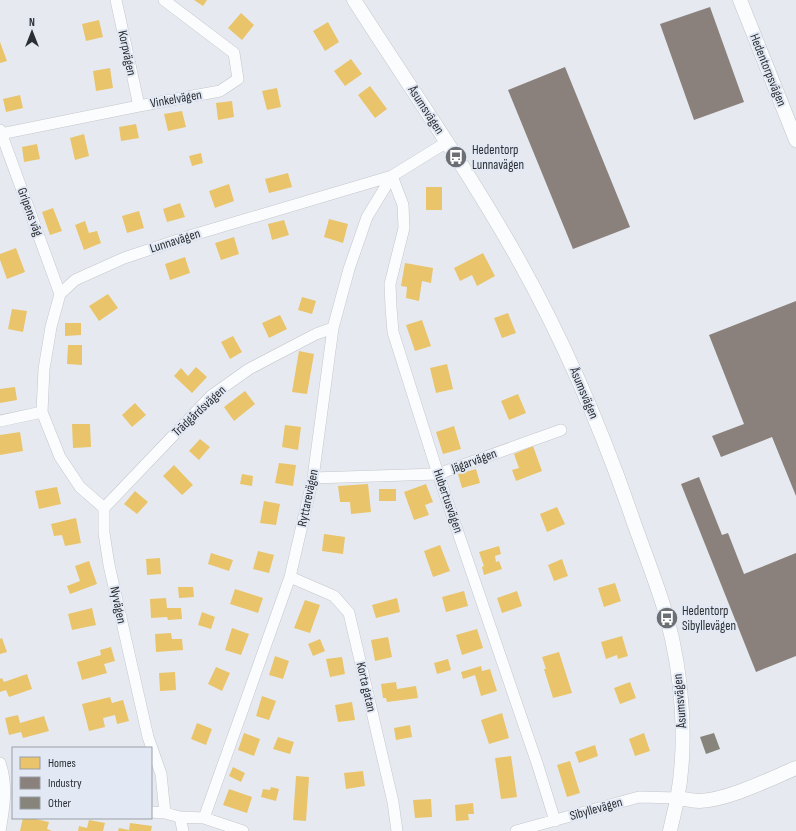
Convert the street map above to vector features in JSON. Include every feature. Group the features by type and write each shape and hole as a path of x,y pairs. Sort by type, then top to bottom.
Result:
{"street":[{"name":"Korpvägen","path":"116,0 139,106"},
{"name":"Vinkelvägen","path":"1,133 220,91 238,79 234,52 164,0"},
{"name":"Åsumsvägen","path":"354,0 447,142 514,251 569,359 624,492 666,618 676,656 680,689 682,740 678,798 670,831"},
{"name":"Hedentorpsvägen","path":"740,0 796,140"},
{"name":"Gripens väg","path":"1,133 60,294"},
{"name":"Lunnavägen","path":"60,294 75,280 124,258 193,235 392,176 447,142"},
{"name":"Ryttarevägen","path":"204,818 290,577 313,478 333,328 349,269 367,217 392,176"},
{"name":"Hubertusvägen","path":"392,176 403,205 404,228 390,284 390,307 394,332 438,474 538,766 555,821"},
{"path":"60,294 51,327 44,369 42,412 60,457 80,487 104,508"},
{"name":"Trädgårdsvägen","path":"104,508 211,396 249,369 316,334 333,328"},
{"path":"0,421 42,412"},
{"name":"Jägarvägen","path":"313,478 438,474 561,430"},
{"name":"Nyvägen","path":"104,508 104,532 109,565 152,747"},
{"name":"Korta gatan","path":"290,577 334,596 349,613 394,802 397,831"},
{"name":"Nyvägen","path":"152,748 161,774 165,813"},
{"path":"0,763 6,801 0,831"},
{"path":"678,798 699,801 712,800 731,795 796,768"},
{"name":"Sibyllevägen","path":"516,831 639,797 678,798"},
{"path":"152,812 165,813 180,817 204,818 243,831"},
{"path":"180,817 183,831"}],"building: Homes":[{"path":"194,0 207,0 203,6"},
{"path":"241,13 254,25 242,40 228,28"},
{"path":"99,20 103,37 86,41 82,24"},
{"path":"328,22 339,42 325,51 313,31"},
{"path":"0,42 7,61 0,63"},
{"path":"351,59 362,74 345,86 334,71"},
{"path":"110,68 113,88 96,91 93,71"},
{"path":"370,86 387,109 375,118 358,95"},
{"path":"277,88 281,107 267,110 262,91"},
{"path":"20,95 23,108 6,112 3,99"},
{"path":"232,101 234,117 218,120 216,103"},
{"path":"182,111 186,127 168,131 164,114"},
{"path":"136,124 139,138 121,141 119,127"},
{"path":"84,134 89,156 75,160 70,138"},
{"path":"37,144 40,159 24,162 22,147"},
{"path":"201,153 203,163 192,166 189,156"},
{"path":"288,173 292,187 269,193 265,179"},
{"path":"229,184 234,201 215,208 209,191"},
{"path":"426,187 442,187 442,210 426,210"},
{"path":"180,203 185,217 167,222 163,209"},
{"path":"53,208 62,231 50,235 42,212"},
{"path":"139,211 144,228 127,233 122,216"},
{"path":"329,219 348,224 343,243 324,237"},
{"path":"284,220 289,235 272,240 268,224"},
{"path":"85,221 89,233 97,231 101,243 84,250 75,225"},
{"path":"234,237 239,254 221,260 215,243"},
{"path":"16,248 25,272 7,279 0,260 0,254"},
{"path":"483,253 495,276 477,286 472,275 460,281 454,268"},
{"path":"185,257 190,273 170,280 165,264"},
{"path":"405,263 433,268 431,283 422,281 419,301 406,298 407,287 401,286"},
{"path":"108,294 118,308 99,321 89,306"},
{"path":"302,297 316,301 312,314 298,310"},
{"path":"12,309 27,311 23,332 8,329"},
{"path":"508,313 516,333 502,338 494,318"},
{"path":"280,315 287,329 269,338 262,323"},
{"path":"422,320 431,346 415,351 406,325"},
{"path":"65,323 81,323 81,335 65,336"},
{"path":"233,336 242,352 230,359 221,342"},
{"path":"68,345 82,345 82,365 67,364"},
{"path":"299,351 314,354 307,394 292,392"},
{"path":"447,364 453,389 436,393 430,368"},
{"path":"196,367 207,377 192,393 174,376 181,368 188,376"},
{"path":"15,387 17,400 0,403 0,389"},
{"path":"245,391 255,404 234,421 224,407"},
{"path":"518,394 526,413 509,420 501,401"},
{"path":"135,403 146,415 132,427 122,415"},
{"path":"72,424 90,424 91,447 73,448"},
{"path":"285,425 301,427 298,450 282,447"},
{"path":"454,426 461,449 443,454 436,432"},
{"path":"20,432 23,451 0,455 0,435"},
{"path":"200,439 210,447 199,460 189,451"},
{"path":"533,446 542,471 516,481 512,470 519,468 514,454"},
{"path":"279,463 296,465 293,486 275,483"},
{"path":"174,465 193,485 182,495 163,476"},
{"path":"476,469 480,483 462,488 458,474"},
{"path":"242,474 253,476 252,486 240,484"},
{"path":"368,484 371,512 351,514 350,502 340,502 338,486"},
{"path":"426,484 433,502 425,505 429,515 414,520 404,492"},
{"path":"57,487 61,504 39,509 35,491"},
{"path":"379,489 396,489 396,501 379,501"},
{"path":"135,491 148,502 137,514 124,504"},
{"path":"264,501 280,504 276,525 260,523"},
{"path":"557,507 565,524 547,532 540,514"},
{"path":"76,518 81,543 65,546 62,535 54,536 51,524"},
{"path":"324,534 345,537 343,554 322,551"},
{"path":"440,545 450,571 433,577 424,551"},
{"path":"499,546 501,554 495,556 496,562 499,561 502,569 484,575 482,567 484,566 479,552"},
{"path":"258,551 274,555 269,573 253,569"},
{"path":"211,553 233,560 229,571 208,564"},
{"path":"160,558 161,574 147,575 146,559"},
{"path":"562,559 568,576 554,581 548,565"},
{"path":"89,561 97,584 70,594 67,586 80,581 75,566"},
{"path":"615,583 621,601 604,607 598,588"},
{"path":"178,587 193,587 194,597 179,598"},
{"path":"235,589 263,598 258,613 230,604"},
{"path":"464,591 468,606 446,612 442,597"},
{"path":"517,591 522,606 502,613 497,598"},
{"path":"166,598 167,608 181,608 182,619 168,620 167,617 151,618 150,599"},
{"path":"397,598 400,612 376,618 372,605"},
{"path":"305,600 320,605 310,633 294,628"},
{"path":"92,608 96,625 72,630 68,614"},
{"path":"202,612 215,617 211,629 198,625"},
{"path":"232,628 249,634 241,655 225,650"},
{"path":"477,629 483,648 462,655 456,635"},
{"path":"171,633 172,639 182,639 183,650 156,652 155,634"},
{"path":"622,636 628,656 618,659 617,655 606,659 601,642"},
{"path":"388,637 392,657 375,661 371,640"},
{"path":"2,638 7,652 0,654 0,639"},
{"path":"320,639 325,651 313,656 308,644"},
{"path":"111,647 115,661 104,664 107,673 82,680 77,662 101,655 100,650"},
{"path":"559,652 572,693 553,698 542,657"},
{"path":"275,656 289,661 283,679 269,675"},
{"path":"342,657 345,674 330,677 326,659"},
{"path":"448,659 451,670 437,674 434,663"},
{"path":"481,666 482,671 490,669 497,691 481,696 475,675 463,679 461,672"},
{"path":"216,667 230,673 222,691 208,684"},
{"path":"175,672 176,690 160,691 159,673"},
{"path":"27,674 32,689 9,697 6,690 0,692 0,679 2,678 4,682"},
{"path":"396,682 397,689 416,686 418,698 387,702 386,698 383,698 381,684"},
{"path":"630,682 636,698 620,704 614,688"},
{"path":"262,696 276,701 269,720 256,716"},
{"path":"110,697 112,703 123,700 129,721 117,724 115,715 103,718 105,727 89,731 82,704"},
{"path":"352,702 355,720 338,722 335,705"},
{"path":"502,713 509,738 489,744 481,720"},
{"path":"18,715 20,723 44,716 49,731 23,738 21,732 9,735 5,718"},
{"path":"197,723 212,729 206,745 191,739"},
{"path":"410,725 412,737 396,740 394,728"},
{"path":"244,733 260,739 254,756 238,750"},
{"path":"644,733 650,751 635,756 629,739"},
{"path":"278,737 294,742 290,754 273,749"},
{"path":"595,745 598,756 579,763 575,752"},
{"path":"511,756 517,797 501,799 495,758"},
{"path":"570,761 580,793 567,797 557,765"},
{"path":"233,767 245,773 241,782 229,776"},
{"path":"363,771 365,786 346,789 344,773"},
{"path":"296,776 309,777 306,821 293,820"},
{"path":"271,787 279,789 276,801 261,797 263,789 270,790"},
{"path":"229,789 252,797 247,813 223,805"},
{"path":"431,799 432,817 415,818 413,800"},
{"path":"473,803 474,814 468,814 469,820 456,821 455,805"},
{"path":"23,819 36,819 49,822 47,829 52,831 20,831"},
{"path":"89,820 105,823 103,831 78,831 79,826 87,828"},
{"path":"130,823 152,826 151,831 118,831 119,828 129,830"}],"building: Industry":[{"path":"710,7 744,102 694,120 660,24"},
{"path":"565,67 630,227 573,249 508,90"},
{"path":"796,301 796,496 772,437 721,457 712,436 744,424 709,335"},
{"path":"699,477 722,535 728,533 744,574 796,553 796,656 756,672 681,484"}],"building: Other":[{"path":"714,733 720,749 706,754 700,737"}],"place":[{"name":"Hedentorp Lunnavägen","path":"456,157"},
{"name":"Hedentorp Sibyllevägen","path":"667,618"}]}
